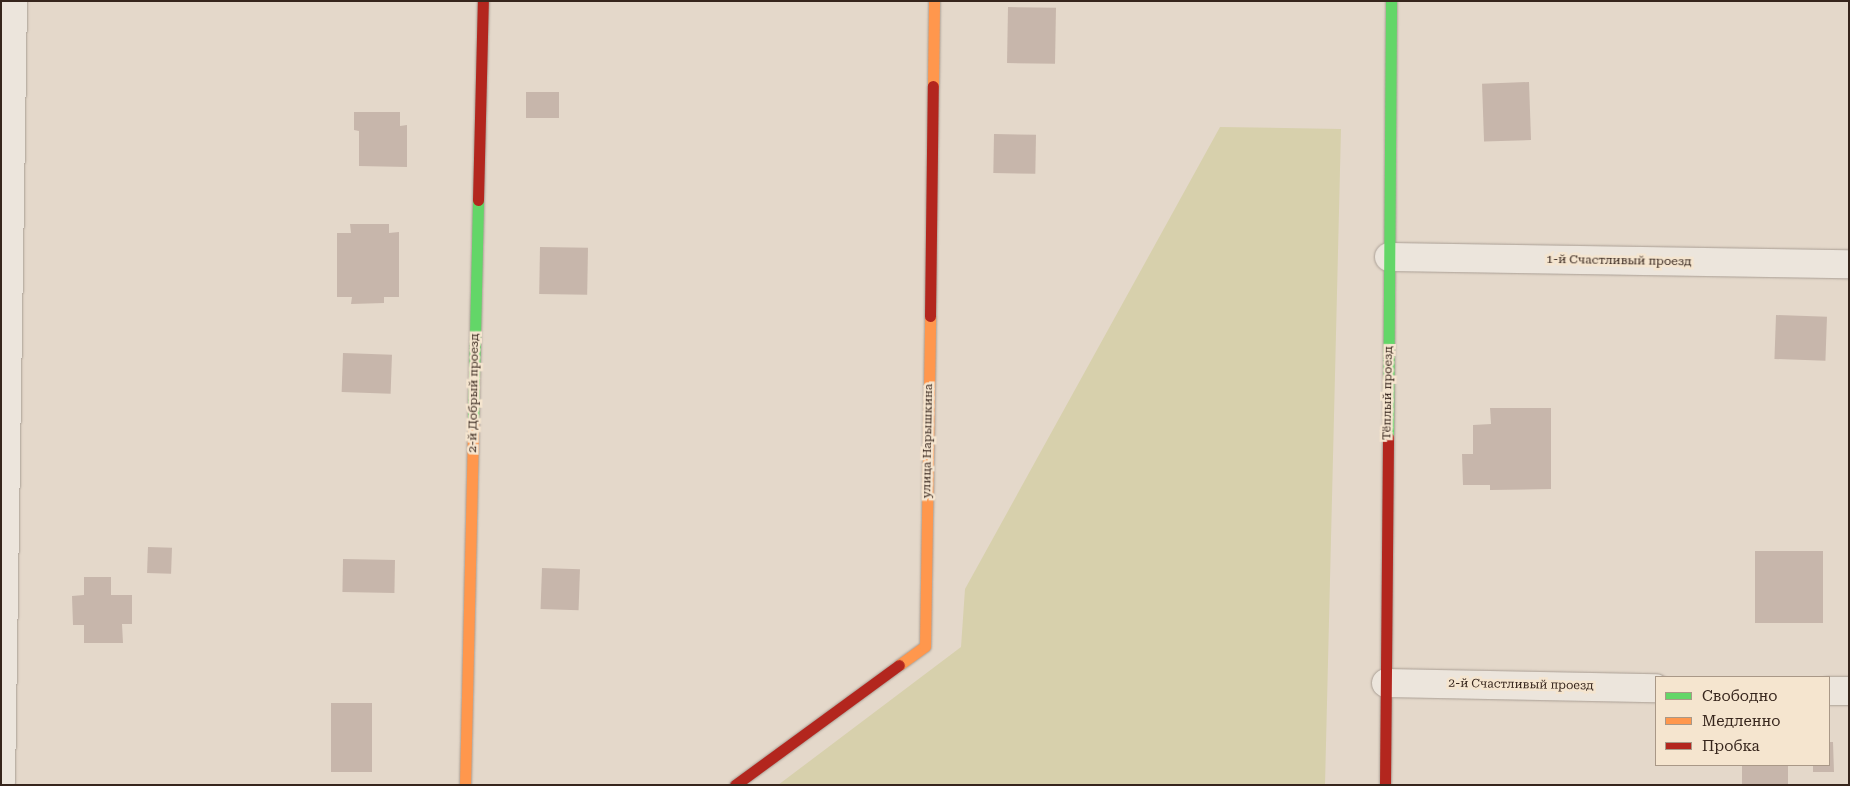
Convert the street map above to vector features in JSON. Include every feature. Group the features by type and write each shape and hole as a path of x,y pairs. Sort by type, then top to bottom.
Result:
{"street":[{"path":"1,782 13,1"},
{"name":"2-й Добрый проезд","path":"465,785 483,1"},
{"name":"улица Нарышкина","path":"735,785 925,646 934,1"},
{"name":"Тёплый проезд","path":"1385,785 1391,1"},
{"name":"1-й Счастливый проезд","path":"1390,256 1849,264"},
{"name":"2-й Счастливый проезд","path":"1386,683 1655,688"},
{"path":"1830,691 1849,691"}],"shaded area":[{"path":"1220,127 1341,129 1325,785 778,785 961,647 965,589"}],"building":[{"path":"1008,7 1056,8 1055,64 1007,63"},
{"path":"1529,82 1531,140 1484,142 1482,84"},
{"path":"526,92 559,92 559,118 526,118"},
{"path":"354,112 400,112 400,126 407,125 407,167 359,166 359,131 354,130"},
{"path":"994,134 1036,135 1035,174 993,173"},
{"path":"350,224 389,224 389,233 399,232 399,297 384,297 384,303 351,304 352,297 337,297 337,233 351,233"},
{"path":"540,247 588,248 587,295 539,294"},
{"path":"1776,315 1827,317 1825,361 1774,359"},
{"path":"343,353 392,355 391,394 342,392"},
{"path":"1490,408 1551,408 1551,489 1490,490 1490,485 1463,485 1462,454 1473,454 1473,425 1491,424"},
{"path":"148,547 172,548 171,574 147,573"},
{"path":"1755,551 1823,551 1823,623 1755,623"},
{"path":"343,559 395,560 394,593 342,592"},
{"path":"542,568 580,569 579,610 541,609"},
{"path":"84,577 111,577 111,595 132,595 132,624 122,624 123,643 84,643 84,625 73,625 72,596 84,595"},
{"path":"331,703 372,703 372,772 331,772"},
{"path":"1830,742 1833,742 1834,772 1813,772 1813,766 1830,766"},
{"path":"1742,766 1788,766 1788,785 1742,785"}],"traffic: fast":[{"path":"1388,437 1391,1"},
{"path":"473,423 478,200"}],"traffic: slow":[{"path":"933,86 934,1"},
{"path":"899,665 925,646 930,316"},
{"path":"465,785 473,423"}],"traffic: jam":[{"path":"478,200 483,1"},
{"path":"930,316 933,86"},
{"path":"1385,785 1388,437"},
{"path":"735,785 899,665"}]}
